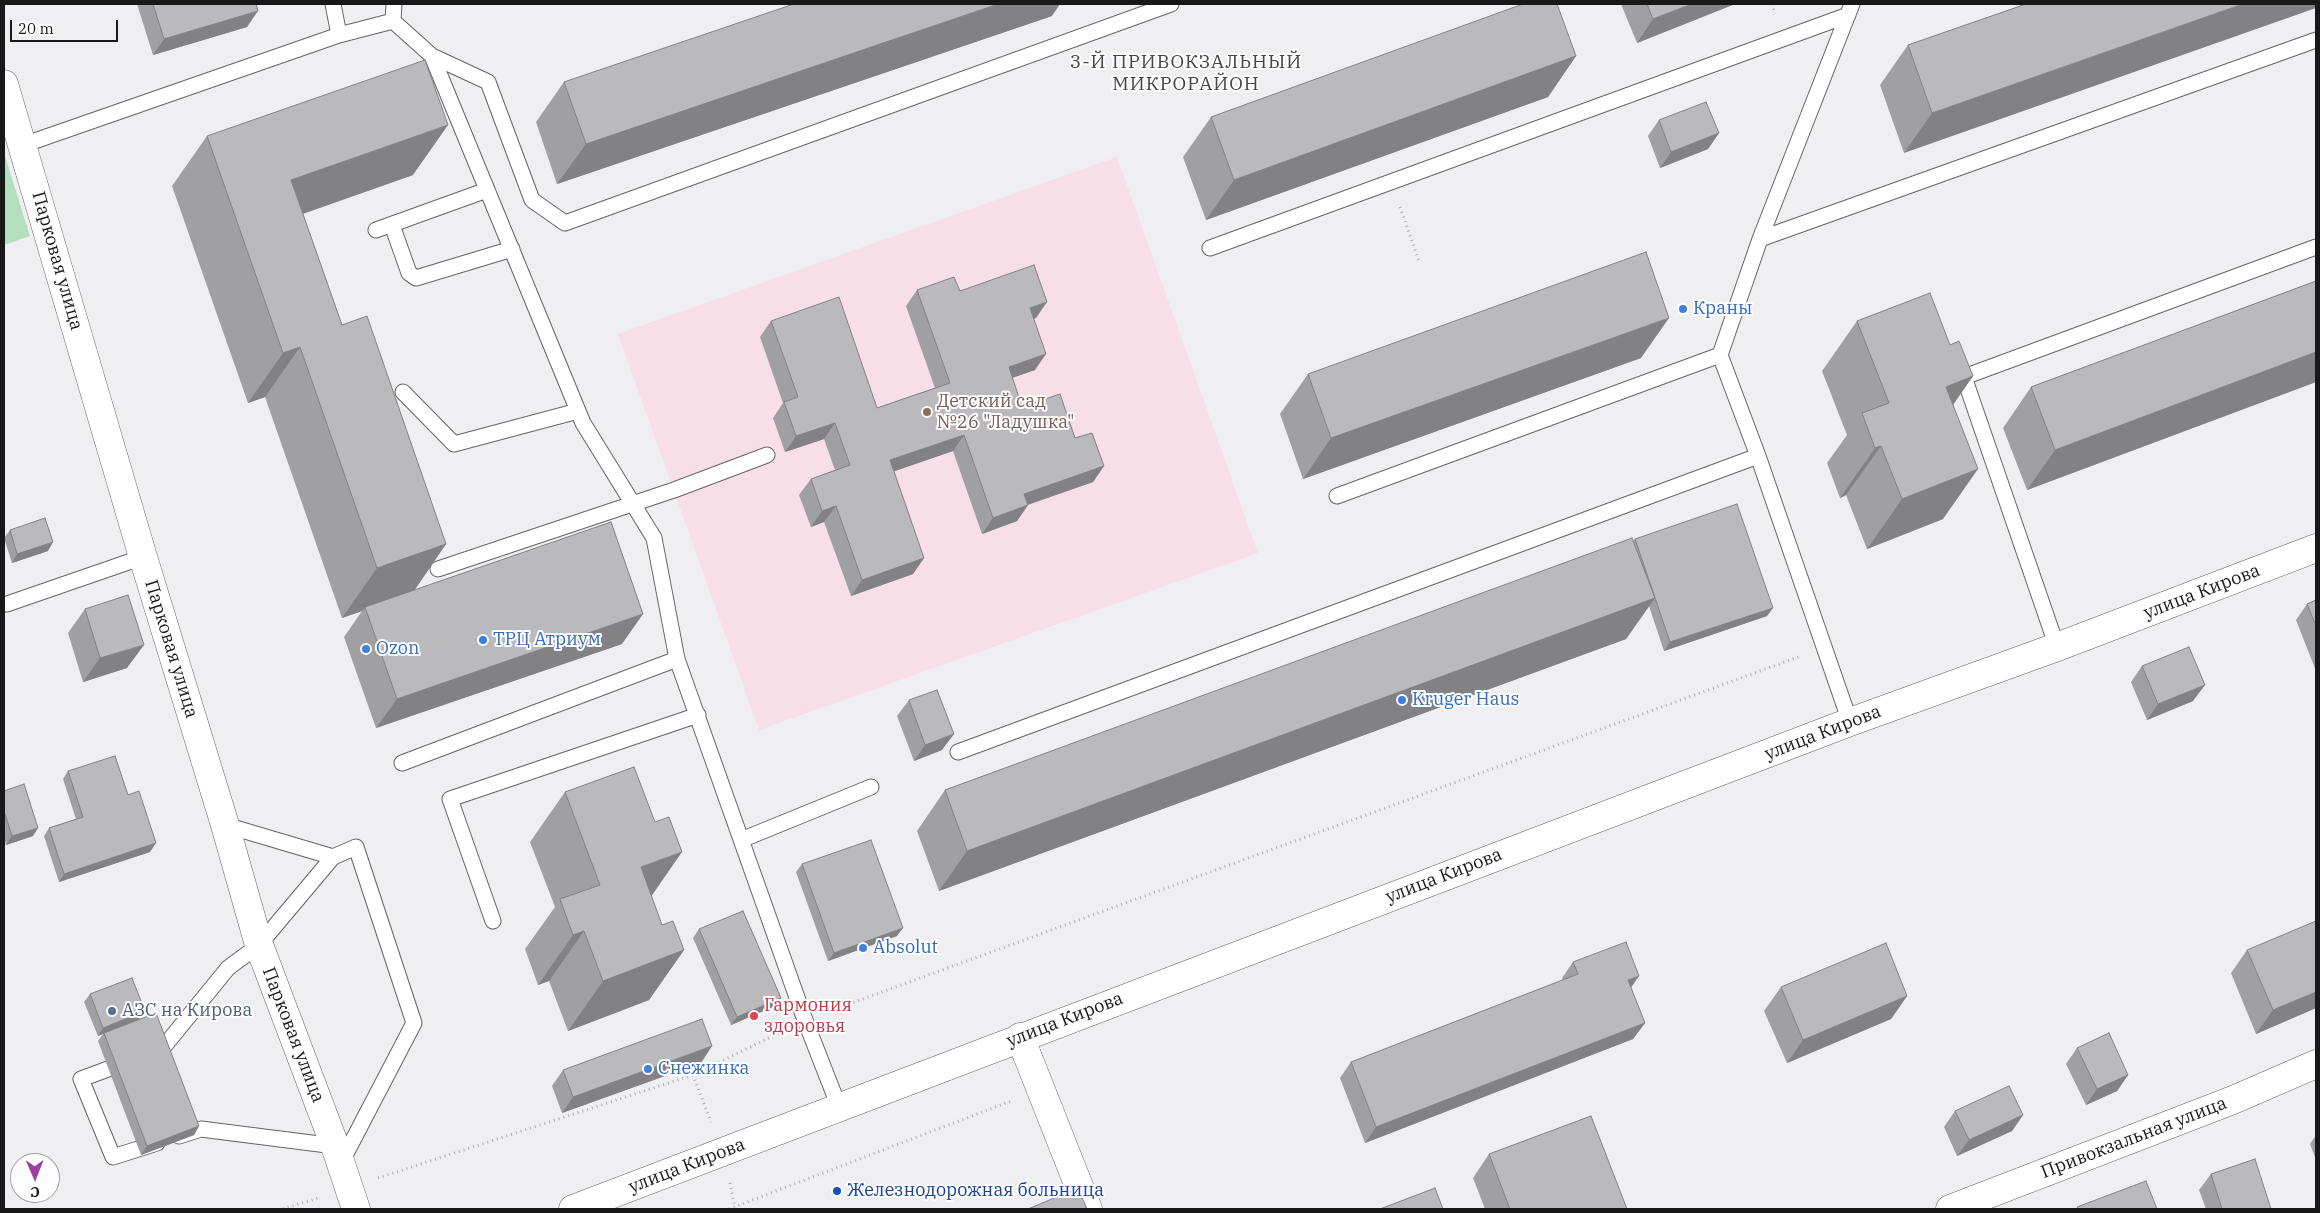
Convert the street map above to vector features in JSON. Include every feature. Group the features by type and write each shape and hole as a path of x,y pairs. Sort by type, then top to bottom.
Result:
{"main road":[{"name":"Парковая улица","path":"4,84 259,945 345,1177"},
{"name":"улица Кирова","path":"573,1209 1850,722 2057,647 2316,548"},
{"path":"1020,1037 1088,1209"},
{"name":"Привокзальная улица","path":"1950,1209 2233,1100 2316,1064"}],"lane":[{"path":"333,4 340,35"},
{"path":"393,21 394,4"},
{"path":"393,21 432,56 488,82 532,200 565,223 1171,4"},
{"path":"1850,9 1760,239 1720,355 1758,456 1850,722"},
{"path":"1210,248 1850,9"},
{"path":"23,145 340,35 393,21"},
{"path":"1760,239 2316,40"},
{"path":"432,56 578,411 631,504 654,538 677,660 698,714 740,840 805,1020 839,1107"},
{"path":"376,230 487,190"},
{"path":"392,224 409,273 416,278 512,249"},
{"path":"2057,647 1964,376 2316,247"},
{"path":"1337,496 1720,355"},
{"path":"403,392 454,444 578,411"},
{"path":"438,570 674,490 767,455"},
{"path":"958,752 1758,456"},
{"path":"7,604 143,557"},
{"path":"402,763 677,660"},
{"path":"494,921 450,799 698,714"},
{"path":"740,840 871,787"},
{"path":"225,825 333,857"},
{"path":"356,848 414,1024 345,1177 200,1129 113,1157 81,1079 162,1049 228,968 259,945 333,857 356,848"}],"path":[{"path":"1399,205 1419,261"},
{"path":"283,1209 345,1177 693,1075 805,1020 1824,648"},
{"path":"729,1209 1040,1089"}],"shaded area":[{"name":"Детский сад №26 \"Ладушка\"","path":"1117,157 1258,553 759,730 618,334"}],"green space":[{"path":"4,153 30,236 4,245"}],"building":[{"path":"153,4 256,4 258,11 164,39"},
{"path":"794,4 998,4 586,144 564,82"},
{"path":"1523,4 1557,4 1576,56 1234,180 1211,117"},
{"path":"1647,4 1692,4 1653,19"},
{"path":"2026,4 2243,4 1932,113 1908,45"},
{"path":"425,60 448,125 291,180 342,325 367,316 446,544 377,568 300,347 283,353 207,136"},
{"path":"1706,102 1719,133 1671,152 1659,120"},
{"path":"1646,252 1669,318 1331,438 1308,374"},
{"path":"1034,265 1047,302 1030,308 1046,354 1009,367 1022,407 1060,394 1075,438 1092,433 1104,466 1024,494 1028,505 993,518 964,435 890,460 924,558 862,580 836,506 822,511 811,479 850,465 835,423 796,436 784,402 798,397 771,321 839,297 877,408 950,383 917,290 954,277 960,291"},
{"path":"2316,281 2316,352 2055,450 2031,387"},
{"path":"1930,293 1950,345 1959,341 1973,376 1946,387 1978,469 1902,499 1881,446 1875,448 1862,413 1889,403 1857,321"},
{"path":"1737,504 1773,608 1670,642 1635,539"},
{"path":"45,518 53,542 17,554 10,530"},
{"name":"ТРЦ Атриум","path":"611,522 643,614 397,699 365,607"},
{"path":"1632,538 1655,598 967,851 945,790"},
{"path":"128,595 144,645 100,658 85,609"},
{"path":"2316,600 2316,626 2307,604"},
{"path":"2189,647 2205,685 2158,704 2142,666"},
{"path":"937,690 954,734 925,745 909,700"},
{"path":"115,756 128,795 139,791 156,843 64,874 49,828 83,817 68,771"},
{"path":"634,767 655,822 669,817 682,852 641,867 662,925 673,921 684,950 603,981 584,931 573,935 560,899 600,885 565,792"},
{"path":"24,784 38,828 12,836 4,811 4,791"},
{"path":"871,840 903,928 834,953 802,864"},
{"path":"743,911 781,998 737,1017 699,929"},
{"path":"2316,921 2316,992 2273,1010 2247,950"},
{"path":"1626,942 1639,976 1628,980 1645,1023 1376,1127 1351,1062 1578,974 1573,962"},
{"path":"1886,943 1907,996 1803,1040 1781,987"},
{"name":"АЗС на Кирова","path":"132,978 145,1011 103,1028 90,994"},
{"path":"156,1013 199,1126 147,1146 104,1033"},
{"path":"702,1019 712,1046 573,1097 563,1070"},
{"path":"2109,1033 2128,1075 2097,1089 2077,1048"},
{"path":"2009,1086 2023,1115 1969,1140 1955,1111"},
{"path":"1591,1116 1627,1209 1510,1209 1489,1154"},
{"path":"2255,1159 2271,1209 2222,1209 2211,1174"},
{"path":"2146,1181 2157,1209 2078,1209 2077,1207"},
{"path":"1078,1188 1087,1209 1028,1209"},
{"path":"1435,1188 1443,1209 1380,1209"}],"place":[{"name":"Краны","path":"1683,309"},
{"name":"Детский сад №26 \"Ладушка\"","path":"927,412"},
{"name":"ТРЦ Атриум","path":"483,640"},
{"name":"Ozon","path":"366,649"},
{"name":"Kruger Haus","path":"1402,700"},
{"name":"Absolut","path":"863,948"},
{"name":"АЗС на Кирова","path":"112,1011"},
{"name":"Гармония здоровья","path":"754,1016"},
{"name":"Снежинка","path":"648,1069"},
{"name":"Железнодорожная больница","path":"837,1191"}],"district":[{"name":"3-Й ПРИВОКЗАЛЬНЫЙ МИКРОРАЙОН","path":"1186,74"}]}
